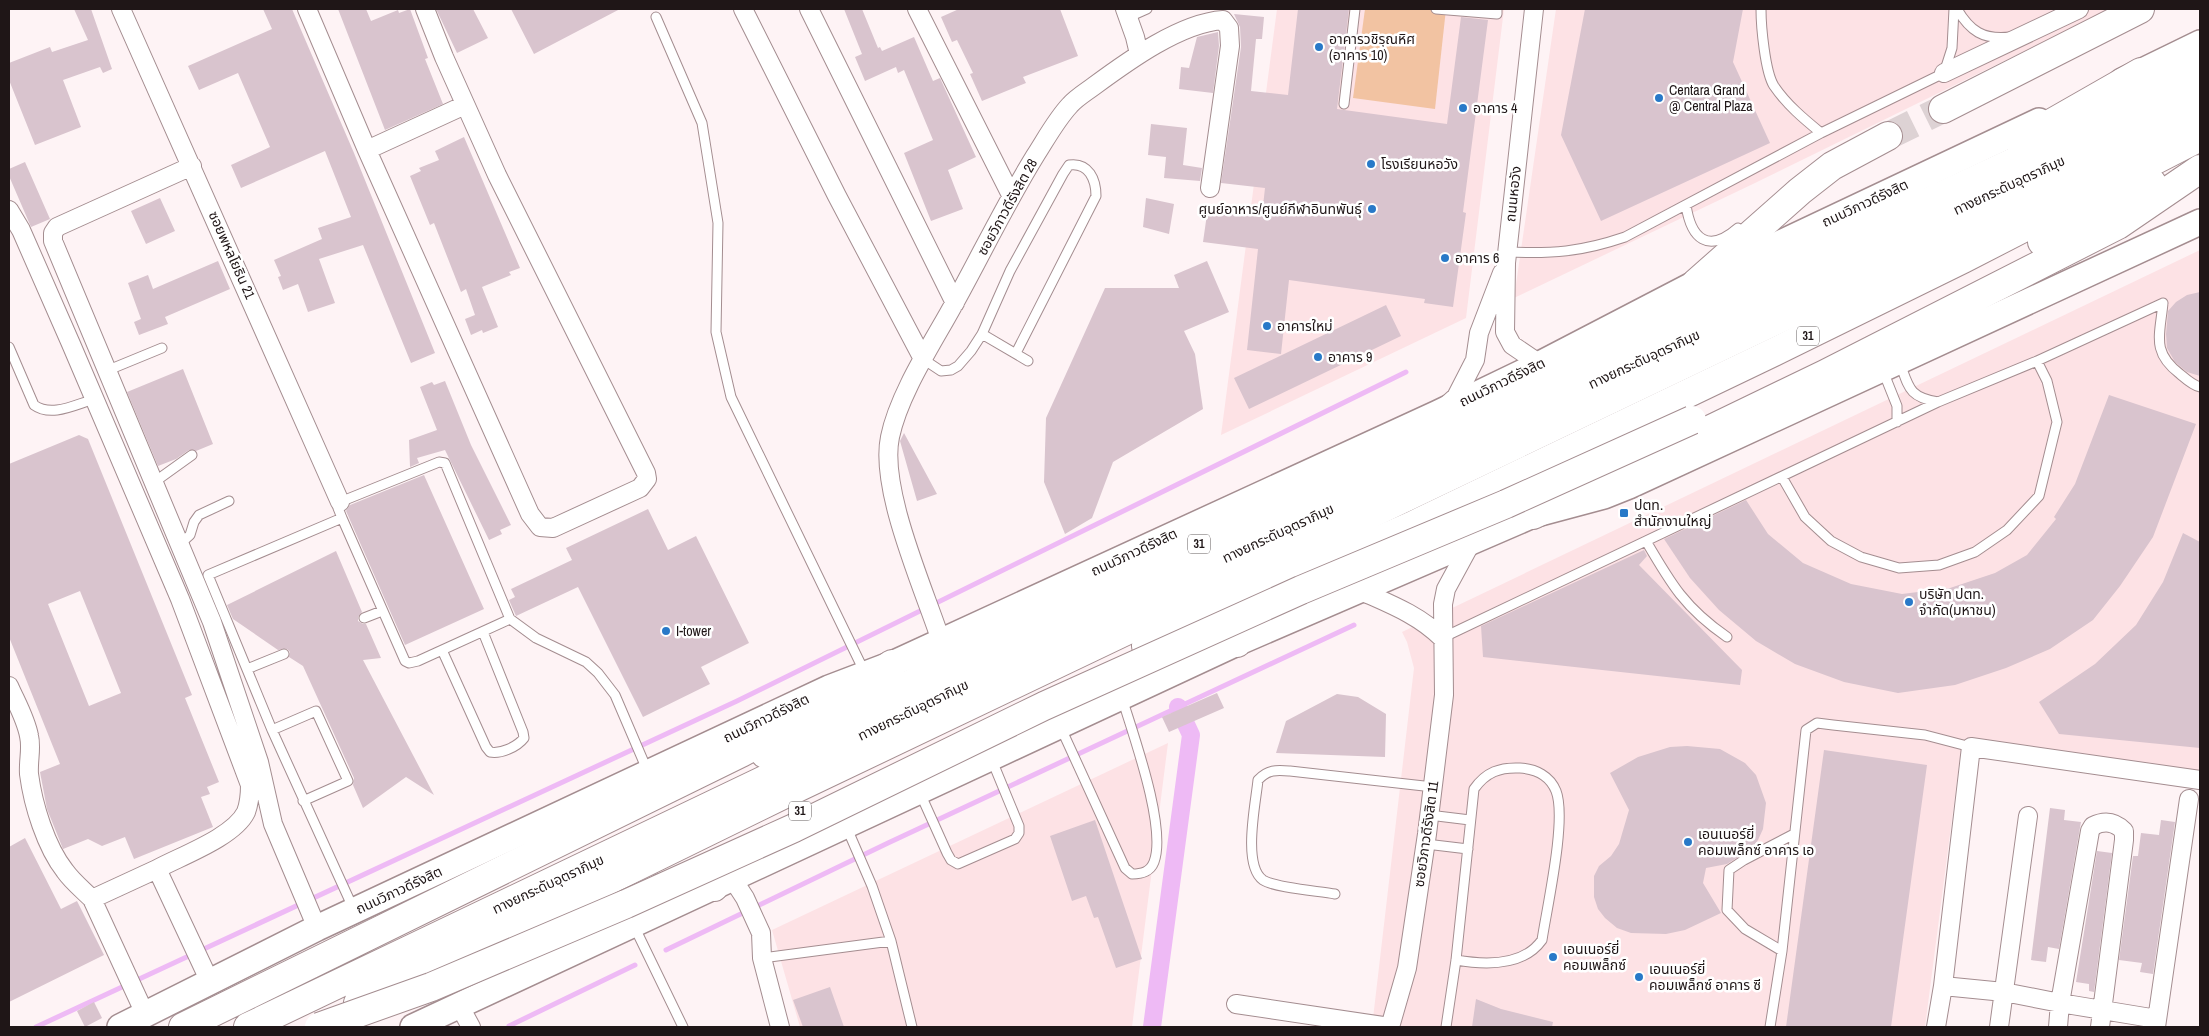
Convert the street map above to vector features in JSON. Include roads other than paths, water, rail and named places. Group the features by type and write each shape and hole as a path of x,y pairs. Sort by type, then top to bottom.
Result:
{"highway":[{"path":"1943,110 2140,9"},
{"name":"ถนนวิภาวดีรังสิต","path":"202,1027 1672,317 1844,241 2082,130 2200,68"},
{"path":"1844,241 2141,72"},
{"name":"ทางยกระดับอุตราภิมุข","path":"248,1027 2200,93"},
{"name":"ทางยกระดับอุตราภิมุข","path":"309,1027 797,788 2200,118"},
{"path":"1696,284 1789,194 1832,166 1888,136"},
{"name":"31","path":"352,1027 1248,597 1411,526 1778,350 2200,137"},
{"path":"2140,168 2200,149"},
{"path":"319,1027 430,987 626,904 794,828 1044,706 1301,590 1506,504 1692,420 1891,322 2187,164 2200,160"},
{"path":"1533,515 1741,414 2118,225 2200,169"},
{"path":"1237,644 1248,597"},
{"path":"183,1027 659,781 742,753 850,694 892,664"},
{"path":"639,888 730,887"}],"main road":[{"name":"ถนนวิภาวดีรังสิต","path":"120,1027 354,910 659,781 829,688 892,664 1438,413 1540,364 1696,284 2200,44"},
{"name":"31","path":"413,1027 634,925 730,887 846,825 1237,644 1361,592 1533,515 1604,496 1629,486 2198,224"}],"street":[{"name":"ซอยพหลโยธิน 21","path":"121,9 192,166 341,510"},
{"path":"307,9 530,514 540,527 553,528 640,488 646,479 646,473 497,175 464,105 425,9"},
{"path":"743,9 837,196 923,359"},
{"path":"809,9 955,303"},
{"path":"917,9 1011,195"},
{"name":"ถนนหอวัง","path":"1534,9 1506,257 1505,332 1512,345 1540,364"},
{"path":"1944,73 2079,9"},
{"path":"1127,13 1139,54"},
{"name":"ซอยวิภาวดีรังสิต 28","path":"941,641 899,514 891,484 888,457 890,437 923,359 955,303 1011,195 1057,121 1071,104 1139,54 1194,26 1210,21 1223,20 1229,28 1230,46 1210,188"},
{"path":"368,150 464,105"},
{"path":"192,166 68,221 57,227 53,233 53,241 212,622 259,762 273,824 317,928"},
{"path":"9,210 21,230 180,599 250,785 246,812 230,832 92,899"},
{"path":"1438,413 1456,397 1474,360 1479,333 1506,257"},
{"name":"ซอยวิภาวดีรังสิต 11","path":"1390,1027 1407,968 1426,844 1444,695 1443,604 1446,589 1471,543"},
{"path":"1361,592 1410,612 1431,627 1442,638"},
{"path":"9,686 29,733 31,742 29,772 32,795 40,820 56,857 65,872 92,899 145,1014"},
{"path":"1936,1027 1971,747 2200,780"},
{"path":"1942,986 2004,992 2060,1004 2102,1008 2156,1023 2189,799"},
{"path":"1999,1027 2028,816"},
{"path":"2058,1027 2060,1004 2090,831 2093,826 2106,822 2119,826 2124,831 2124,840 2100,1027"},
{"path":"157,869 210,982"},
{"path":"730,887 761,933 762,958 780,1027"},
{"path":"1236,1004 1390,1027"},
{"path":"459,1005 471,1027"}],"lane":[{"path":"1127,13 1146,9"},
{"path":"1344,104 1355,9"},
{"path":"1436,9 1497,12"},
{"path":"1761,9 1761,31 1773,84 1795,111 1821,133"},
{"path":"1506,257 1551,254 1599,246 1625,237 1821,133 1944,73 1952,48 1956,9"},
{"path":"1956,9 1967,25 1982,34 2000,38 2024,35"},
{"path":"656,17 702,123 718,223 716,332 731,397 865,674"},
{"path":"923,359 941,371 951,370 958,366 971,352 982,334 1010,271 1063,174 1069,165 1074,164 1089,170 1095,180 1096,196 1016,353"},
{"path":"1686,205 1688,222 1694,233 1707,240 1722,239 1745,222"},
{"path":"1442,638 1938,402 2037,362 2163,302 2158,348 2168,366 2194,385 2200,387"},
{"path":"982,334 1028,361"},
{"path":"9,347 34,405 42,411 50,412 95,399"},
{"path":"106,371 162,348"},
{"path":"1782,477 1805,518 1831,541 1861,557 1900,568 1939,565 1975,552 2007,530 2039,496 2057,422 2047,381 2037,362"},
{"path":"1891,367 1917,397 1938,402"},
{"path":"1891,367 1897,406 1897,422"},
{"path":"153,483 192,455"},
{"path":"354,910 272,730 208,575 439,462 445,463 510,619 536,638 586,662 598,673 615,695 659,781"},
{"path":"179,544 190,535 194,522 199,515 229,501"},
{"path":"341,510 382,611 405,661 410,663 418,661 510,619"},
{"path":"1646,542 1671,585 1689,607 1726,637"},
{"path":"364,618 382,611"},
{"path":"442,650 486,747 490,752 496,753 509,748 520,743 524,738 523,732 483,632"},
{"path":"247,669 284,654"},
{"path":"1060,726 1125,868 1132,874 1141,874 1149,870 1154,863 1156,830 1151,798 1122,696"},
{"path":"272,730 316,712 348,781 304,801"},
{"path":"1770,1027 1782,951 1806,730 1817,723 1925,735 1971,747"},
{"path":"920,791 946,853 951,860 958,864 1016,839 1019,833 1019,826 991,758"},
{"path":"1446,1027 1456,960 1474,789 1488,774 1499,769 1527,768 1541,772 1550,780 1556,791 1559,826 1542,940 1535,949 1522,956 1491,964 1456,960"},
{"path":"1335,894 1275,884 1263,880 1259,874 1252,861 1252,839 1258,780 1264,773 1276,770 1290,771 1433,787"},
{"path":"1429,815 1470,820"},
{"path":"846,825 872,886 891,941 912,1027"},
{"path":"1782,951 1745,929 1728,910 1729,870 1794,834"},
{"path":"1426,844 1468,850"},
{"path":"634,925 683,1027"},
{"path":"762,958 891,941"}],"waterway":[{"path":"36,1027 737,701 1406,372"},
{"path":"666,950 888,843 1354,625"},
{"path":"1152,1027 1191,735 1178,707"},
{"path":"509,1026 635,965"}],"tunnel":[{"path":"1888,136 1943,109"}],"place":[{"name":"อาคารวชิรุณหิศ (อาคาร 10)","path":"1319,47"},
{"name":"Centara Grand @ Central Plaza","path":"1659,98"},
{"name":"อาคาร 4","path":"1463,108"},
{"name":"โรงเรียนหอวัง","path":"1371,164"},
{"name":"ศูนย์อาหาร/ศูนย์กีฬาอินทพันธุ์","path":"1372,209"},
{"name":"อาคาร 6","path":"1445,258"},
{"name":"อาคารใหม่","path":"1267,326"},
{"name":"อาคาร 9","path":"1318,357"},
{"name":"ปตท. สำนักงานใหญ่","path":"1624,513"},
{"name":"บริษัท ปตท. จำกัด(มหาชน)","path":"1909,602"},
{"name":"I-tower","path":"666,631"},
{"name":"เอนเนอร์ยี่ คอมเพล็กซ์ อาคาร เอ","path":"1688,842"},
{"name":"เอนเนอร์ยี่ คอมเพล็กซ์","path":"1553,957"},
{"name":"เอนเนอร์ยี่ คอมเพล็กซ์ อาคาร ซี","path":"1639,977"}]}
